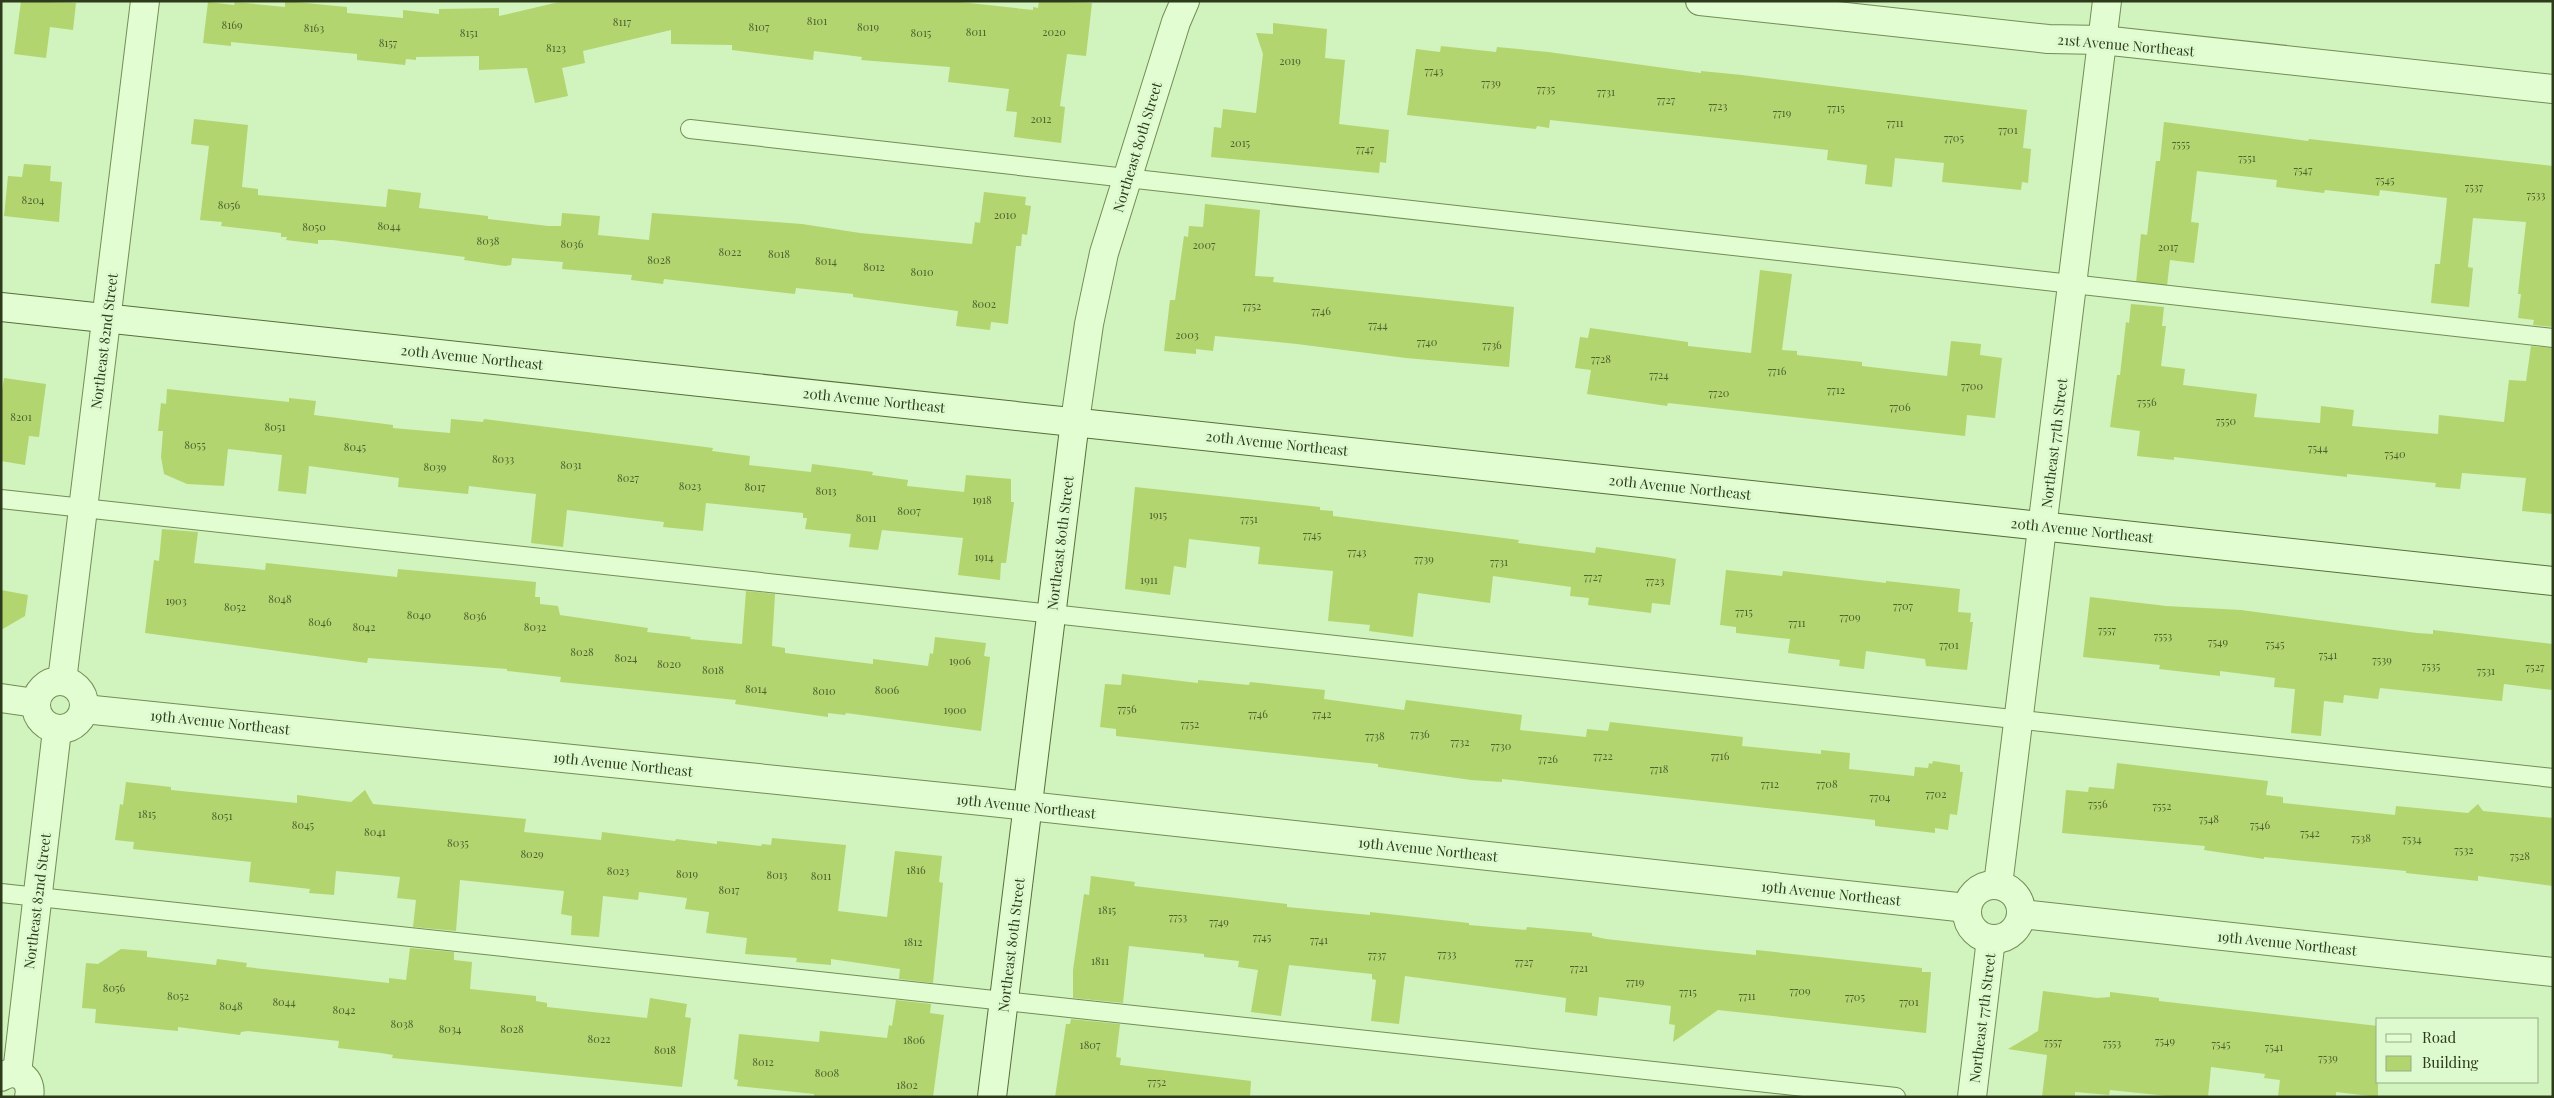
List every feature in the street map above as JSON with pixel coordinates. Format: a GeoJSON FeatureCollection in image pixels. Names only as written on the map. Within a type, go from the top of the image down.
{"type":"FeatureCollection","features":[{"type":"Feature","properties":{"kind":"street","name":"Northeast 82nd Street"},"geometry":{"type":"LineString","coordinates":[[62,681],[108,319],[145,1]]}},
{"type":"Feature","properties":{"kind":"street","name":"Northeast 80th Street"},"geometry":{"type":"LineString","coordinates":[[992,1097],[1075,421],[1096,289],[1104,253],[1176,22],[1185,1]]}},
{"type":"Feature","properties":{"kind":"street","name":"21st Avenue Northeast"},"geometry":{"type":"LineString","coordinates":[[1700,1],[2048,39],[2102,40],[2553,89]]}},
{"type":"Feature","properties":{"kind":"street","name":"Northeast 77th Street"},"geometry":{"type":"LineString","coordinates":[[1998,885],[2107,1]]}},
{"type":"Feature","properties":{"kind":"street","name":"20th Avenue Northeast"},"geometry":{"type":"LineString","coordinates":[[1,307],[2553,581]]}},
{"type":"Feature","properties":{"kind":"street"},"geometry":{"type":"LineString","coordinates":[[62,681],[73,685],[80,691],[84,709],[74,726],[56,730],[51,729],[39,719],[35,703],[42,688],[49,683],[62,681]]}},
{"type":"Feature","properties":{"kind":"street"},"geometry":{"type":"LineString","coordinates":[[1,698],[35,703]]}},
{"type":"Feature","properties":{"kind":"street","name":"19th Avenue Northeast"},"geometry":{"type":"LineString","coordinates":[[84,709],[1028,806],[1967,908]]}},
{"type":"Feature","properties":{"kind":"street","name":"Northeast 82nd Street"},"geometry":{"type":"LineString","coordinates":[[24,1088],[37,897],[56,730]]}},
{"type":"Feature","properties":{"kind":"street"},"geometry":{"type":"LineString","coordinates":[[1998,885],[2010,890],[2016,896],[2021,914],[2013,931],[2006,937],[1991,939],[1979,935],[1972,928],[1968,921],[1967,908],[1977,890],[1985,886],[1998,885]]}},
{"type":"Feature","properties":{"kind":"street","name":"19th Avenue Northeast"},"geometry":{"type":"LineString","coordinates":[[2021,914],[2553,972]]}},
{"type":"Feature","properties":{"kind":"street","name":"Northeast 77th Street"},"geometry":{"type":"LineString","coordinates":[[1972,1097],[1991,939]]}},
{"type":"Feature","properties":{"kind":"lane"},"geometry":{"type":"LineString","coordinates":[[690,129],[1126,182],[2073,288],[2553,338]]}},
{"type":"Feature","properties":{"kind":"lane"},"geometry":{"type":"LineString","coordinates":[[1,499],[2553,778]]}},
{"type":"Feature","properties":{"kind":"lane"},"geometry":{"type":"LineString","coordinates":[[1,894],[1896,1097]]}},
{"type":"Feature","properties":{"kind":"building"},"geometry":{"type":"Polygon","coordinates":[[[21,1],[76,3],[73,30],[50,27],[46,58],[14,54],[21,1]]]}},
{"type":"Feature","properties":{"kind":"building"},"geometry":{"type":"Polygon","coordinates":[[[285,1],[347,7],[347,13],[403,18],[403,10],[439,14],[439,9],[499,8],[499,16],[563,1],[951,1],[1033,10],[1033,7],[1038,8],[1039,1],[1092,3],[1086,56],[1067,54],[1060,106],[1065,107],[1061,143],[1014,137],[1017,112],[1006,111],[1009,89],[948,82],[950,67],[861,60],[862,57],[814,51],[813,60],[732,50],[732,45],[671,44],[671,30],[583,51],[585,63],[562,68],[568,96],[535,103],[527,68],[479,70],[479,56],[416,57],[416,60],[406,59],[405,65],[357,60],[357,54],[231,42],[231,46],[203,43],[208,2],[234,5],[235,2],[285,7],[285,1]]]}},
{"type":"Feature","properties":{"kind":"building"},"geometry":{"type":"Polygon","coordinates":[[[1273,23],[1327,29],[1325,58],[1345,60],[1339,124],[1389,130],[1386,163],[1380,162],[1379,173],[1211,157],[1214,127],[1221,128],[1223,109],[1256,113],[1263,54],[1256,33],[1273,34],[1273,23]]]}},
{"type":"Feature","properties":{"kind":"building"},"geometry":{"type":"Polygon","coordinates":[[[1441,46],[1496,52],[1497,47],[1548,52],[1701,73],[1701,71],[1742,75],[2027,110],[2023,148],[2031,149],[2028,183],[2022,182],[2021,190],[1942,182],[1944,163],[1895,158],[1892,187],[1865,184],[1867,165],[1827,160],[1828,150],[1550,120],[1549,128],[1537,126],[1536,129],[1407,115],[1416,49],[1440,52],[1441,46]]]}},
{"type":"Feature","properties":{"kind":"building"},"geometry":{"type":"Polygon","coordinates":[[[194,119],[248,125],[242,187],[258,189],[258,195],[386,207],[388,189],[421,193],[419,208],[488,216],[488,219],[561,226],[562,213],[600,216],[598,235],[649,240],[652,213],[802,224],[860,233],[972,244],[975,222],[980,223],[984,192],[1026,197],[1025,205],[1031,206],[1027,235],[1022,234],[1021,246],[1016,246],[1008,324],[991,322],[990,330],[956,326],[958,311],[853,297],[853,294],[796,288],[795,294],[664,279],[663,284],[631,280],[632,275],[562,269],[563,262],[512,258],[511,265],[505,266],[464,260],[465,257],[333,240],[318,240],[318,244],[286,240],[287,237],[281,237],[281,233],[221,226],[222,222],[200,220],[209,146],[191,144],[194,119]]]}},
{"type":"Feature","properties":{"kind":"building"},"geometry":{"type":"Polygon","coordinates":[[[2164,122],[2308,141],[2309,139],[2553,166],[2553,327],[2533,325],[2534,320],[2518,318],[2521,294],[2518,294],[2526,222],[2473,218],[2468,267],[2473,268],[2469,307],[2431,303],[2435,264],[2440,264],[2447,198],[2380,190],[2379,196],[2325,190],[2324,193],[2276,187],[2277,180],[2197,171],[2191,222],[2199,223],[2194,263],[2170,260],[2167,286],[2136,283],[2141,234],[2147,235],[2156,161],[2160,161],[2164,122]]]}},
{"type":"Feature","properties":{"kind":"building"},"geometry":{"type":"Polygon","coordinates":[[[24,164],[51,166],[50,181],[62,182],[59,222],[4,216],[8,176],[22,177],[24,164]]]}},
{"type":"Feature","properties":{"kind":"building"},"geometry":{"type":"Polygon","coordinates":[[[1205,204],[1260,210],[1255,276],[1274,277],[1273,282],[1514,307],[1509,367],[1406,358],[1215,336],[1213,351],[1196,349],[1196,354],[1164,351],[1170,300],[1175,300],[1184,236],[1188,237],[1189,226],[1203,227],[1205,204]]]}},
{"type":"Feature","properties":{"kind":"building"},"geometry":{"type":"Polygon","coordinates":[[[1760,270],[1792,274],[1782,350],[1797,351],[1797,355],[1862,362],[1862,366],[1947,376],[1951,341],[1981,344],[1980,355],[2002,358],[1995,418],[1967,415],[1965,436],[1668,403],[1667,406],[1587,394],[1591,370],[1575,368],[1580,337],[1588,338],[1590,328],[1688,342],[1688,346],[1751,353],[1760,270]]]}},
{"type":"Feature","properties":{"kind":"building"},"geometry":{"type":"Polygon","coordinates":[[[2131,304],[2164,307],[2162,326],[2166,326],[2161,366],[2185,369],[2183,385],[2257,394],[2254,417],[2320,423],[2321,406],[2354,410],[2352,426],[2438,434],[2439,415],[2504,422],[2509,380],[2526,381],[2531,346],[2553,348],[2553,514],[2522,511],[2526,478],[2462,473],[2460,489],[2435,487],[2436,483],[2347,474],[2347,477],[2174,457],[2174,460],[2137,456],[2140,431],[2110,427],[2117,375],[2120,375],[2126,322],[2129,323],[2131,304]]]}},
{"type":"Feature","properties":{"kind":"building"},"geometry":{"type":"Polygon","coordinates":[[[4,378],[46,384],[39,437],[29,436],[25,465],[1,461],[1,397],[4,378]]]}},
{"type":"Feature","properties":{"kind":"building"},"geometry":{"type":"Polygon","coordinates":[[[167,389],[289,402],[289,398],[316,401],[314,415],[393,425],[393,428],[450,433],[451,419],[483,422],[484,419],[713,448],[712,451],[750,456],[749,465],[811,472],[812,464],[873,472],[872,475],[908,480],[907,486],[964,492],[966,475],[1011,479],[1011,502],[1014,502],[1006,563],[1001,563],[1000,580],[958,575],[963,538],[882,530],[878,550],[849,547],[851,534],[805,529],[807,518],[803,518],[803,513],[706,503],[703,531],[663,527],[664,522],[567,510],[563,547],[531,543],[536,494],[469,486],[468,494],[398,487],[399,478],[309,466],[306,494],[278,491],[282,455],[228,449],[224,486],[187,484],[164,474],[161,457],[163,431],[158,431],[161,403],[166,404],[167,389]]]}},
{"type":"Feature","properties":{"kind":"building"},"geometry":{"type":"Polygon","coordinates":[[[1135,487],[1320,507],[1320,510],[1333,511],[1333,516],[1519,540],[1518,543],[1595,553],[1596,547],[1676,559],[1670,605],[1652,603],[1651,613],[1588,605],[1589,598],[1570,596],[1571,587],[1493,576],[1490,603],[1418,593],[1413,637],[1369,631],[1370,625],[1328,621],[1333,571],[1258,564],[1260,547],[1189,539],[1186,568],[1174,566],[1170,595],[1125,589],[1135,487]]]}},
{"type":"Feature","properties":{"kind":"building"},"geometry":{"type":"Polygon","coordinates":[[[162,529],[198,532],[194,563],[265,570],[266,563],[397,577],[398,569],[536,582],[535,597],[540,597],[540,604],[558,606],[560,615],[648,628],[647,632],[691,637],[690,639],[742,644],[746,591],[775,594],[772,646],[785,648],[785,653],[873,664],[873,659],[928,666],[930,653],[933,654],[935,637],[986,643],[984,656],[990,657],[981,731],[846,713],[845,715],[828,713],[828,717],[735,704],[736,700],[560,682],[561,677],[507,671],[507,669],[368,658],[367,663],[145,633],[154,560],[159,561],[162,529]]]}},
{"type":"Feature","properties":{"kind":"building"},"geometry":{"type":"Polygon","coordinates":[[[1726,570],[1782,576],[1783,571],[1886,583],[1886,581],[1960,589],[1958,612],[1971,613],[1970,622],[1973,622],[1967,670],[1926,666],[1925,659],[1866,651],[1864,669],[1839,666],[1840,660],[1788,653],[1790,639],[1736,633],[1736,627],[1720,625],[1726,570]]]}},
{"type":"Feature","properties":{"kind":"building"},"geometry":{"type":"Polygon","coordinates":[[[1,590],[28,595],[25,616],[1,630],[1,590]]]}},
{"type":"Feature","properties":{"kind":"building"},"geometry":{"type":"Polygon","coordinates":[[[2090,597],[2166,606],[2241,610],[2417,633],[2433,634],[2433,630],[2553,644],[2553,690],[2504,684],[2502,701],[2380,688],[2378,699],[2344,695],[2343,703],[2324,701],[2321,736],[2291,733],[2295,689],[2274,687],[2275,678],[2220,671],[2220,676],[2159,669],[2160,665],[2083,657],[2090,597]]]}},
{"type":"Feature","properties":{"kind":"building"},"geometry":{"type":"Polygon","coordinates":[[[1122,674],[1198,683],[1198,680],[1249,685],[1250,682],[1325,690],[1324,699],[1404,710],[1406,700],[1522,715],[1520,730],[1586,737],[1587,729],[1608,731],[1610,722],[1743,737],[1742,746],[1821,754],[1821,750],[1850,753],[1849,769],[1914,776],[1915,767],[1928,768],[1929,763],[1932,764],[1933,761],[1960,765],[1960,772],[1963,772],[1957,815],[1950,814],[1948,830],[1935,828],[1935,833],[1875,826],[1875,820],[1502,779],[1502,782],[1471,780],[1378,767],[1378,764],[1116,736],[1116,729],[1100,727],[1105,684],[1121,685],[1122,674]]]}},
{"type":"Feature","properties":{"kind":"building"},"geometry":{"type":"Polygon","coordinates":[[[2117,763],[2268,781],[2266,795],[2283,797],[2283,803],[2395,815],[2396,806],[2468,813],[2478,804],[2483,811],[2553,818],[2553,886],[2478,876],[2478,881],[2406,873],[2406,871],[2264,857],[2264,859],[2204,850],[2205,846],[2062,833],[2066,790],[2088,792],[2089,787],[2114,789],[2117,763]]]}},
{"type":"Feature","properties":{"kind":"building"},"geometry":{"type":"Polygon","coordinates":[[[126,782],[171,787],[171,790],[297,803],[297,795],[351,802],[365,790],[373,804],[526,819],[524,832],[601,840],[602,832],[717,844],[717,841],[761,846],[762,844],[771,845],[772,838],[846,845],[838,911],[887,917],[895,851],[942,856],[939,882],[943,883],[933,983],[899,979],[900,969],[831,959],[831,965],[796,962],[797,958],[745,954],[747,938],[706,933],[709,912],[685,909],[687,898],[639,892],[638,900],[603,896],[599,937],[571,935],[572,916],[561,914],[564,891],[460,880],[456,931],[413,927],[416,900],[397,898],[400,877],[336,871],[334,895],[309,893],[310,889],[249,882],[251,862],[133,849],[134,842],[115,840],[120,804],[123,805],[126,782]]]}},
{"type":"Feature","properties":{"kind":"building"},"geometry":{"type":"Polygon","coordinates":[[[1091,876],[1135,882],[1134,886],[1287,904],[1287,907],[1370,915],[1370,912],[1469,923],[1469,925],[1526,930],[1527,927],[1592,933],[1592,936],[1606,939],[1687,948],[1756,955],[1756,950],[1922,968],[1922,972],[1931,972],[1926,1033],[1718,1010],[1673,1042],[1675,1025],[1669,1024],[1671,1006],[1599,997],[1597,1016],[1565,1012],[1566,998],[1405,976],[1399,1024],[1371,1021],[1376,980],[1372,979],[1372,974],[1289,965],[1281,1016],[1251,1012],[1258,970],[1238,967],[1239,961],[1204,957],[1204,954],[1129,946],[1123,1003],[1073,998],[1073,970],[1084,894],[1089,895],[1091,876]]]}},
{"type":"Feature","properties":{"kind":"building"},"geometry":{"type":"Polygon","coordinates":[[[410,948],[454,952],[454,960],[472,962],[470,989],[536,996],[536,1001],[547,1003],[547,1007],[647,1018],[650,998],[687,1004],[685,1017],[691,1018],[682,1087],[392,1058],[393,1055],[338,1048],[339,1041],[248,1031],[241,1032],[240,1035],[178,1027],[178,1031],[95,1023],[96,1009],[82,1008],[86,963],[98,964],[121,949],[147,951],[147,957],[216,965],[217,959],[247,963],[246,967],[389,983],[389,978],[406,980],[410,948]]]}},
{"type":"Feature","properties":{"kind":"building"},"geometry":{"type":"Polygon","coordinates":[[[2043,991],[2097,998],[2110,997],[2110,992],[2159,998],[2159,1001],[2376,1026],[2376,1083],[2378,1083],[2378,1097],[2336,1092],[2336,1097],[2278,1097],[2280,1080],[2264,1078],[2265,1074],[2211,1067],[2208,1097],[2177,1097],[2110,1090],[2109,1095],[2075,1092],[2075,1097],[2042,1097],[2047,1055],[2008,1049],[2038,1031],[2043,991]]]}},
{"type":"Feature","properties":{"kind":"building"},"geometry":{"type":"Polygon","coordinates":[[[896,1000],[931,1004],[930,1013],[944,1015],[933,1097],[814,1097],[814,1094],[737,1086],[738,1080],[734,1079],[739,1034],[819,1042],[820,1031],[887,1038],[889,1025],[892,1026],[896,1000]]]}},
{"type":"Feature","properties":{"kind":"building"},"geometry":{"type":"Polygon","coordinates":[[[1071,1019],[1120,1024],[1116,1057],[1121,1058],[1120,1065],[1251,1081],[1250,1097],[1055,1097],[1066,1024],[1070,1024],[1071,1019]]]}}]}
